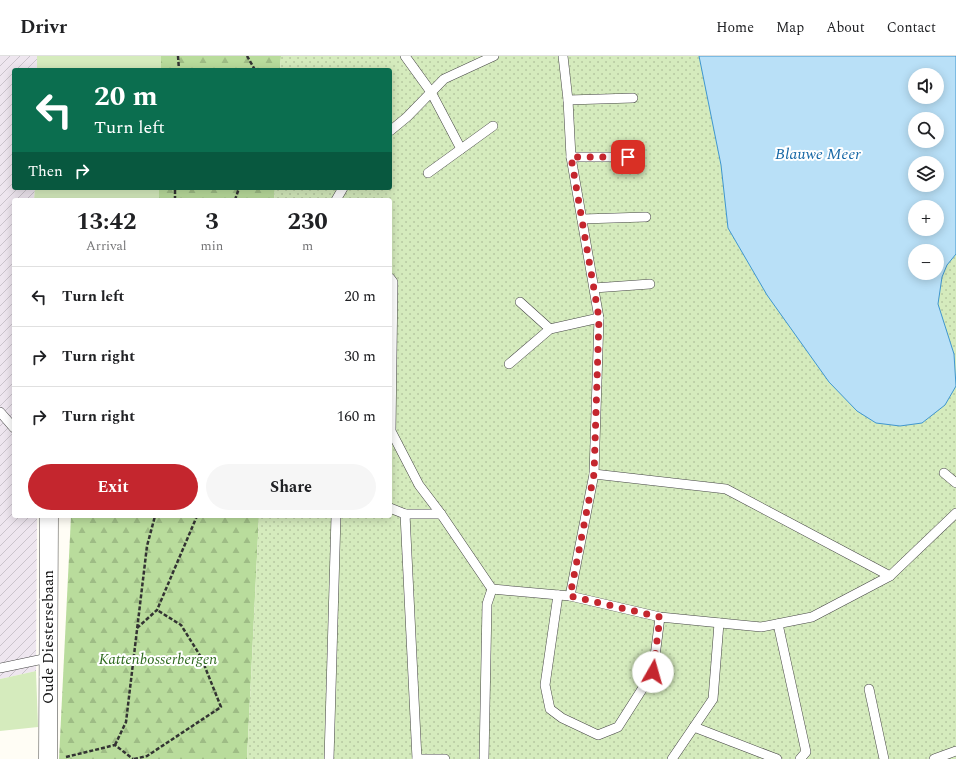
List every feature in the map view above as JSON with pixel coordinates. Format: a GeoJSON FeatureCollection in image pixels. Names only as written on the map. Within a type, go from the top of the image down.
{"type":"FeatureCollection","features":[{"type":"Feature","properties":{"kind":"street","name":"Oude Diestersebaan"},"geometry":{"type":"LineString","coordinates":[[48,759],[49,518]]}},
{"type":"Feature","properties":{"kind":"lane"},"geometry":{"type":"LineString","coordinates":[[405,56],[431,92],[461,149]]}},
{"type":"Feature","properties":{"kind":"lane"},"geometry":{"type":"LineString","coordinates":[[392,129],[444,79],[494,56]]}},
{"type":"Feature","properties":{"kind":"lane"},"geometry":{"type":"LineString","coordinates":[[563,56],[568,100],[571,157],[599,318],[594,474],[570,596]]}},
{"type":"Feature","properties":{"kind":"lane"},"geometry":{"type":"LineString","coordinates":[[568,100],[633,98]]}},
{"type":"Feature","properties":{"kind":"lane"},"geometry":{"type":"LineString","coordinates":[[428,173],[493,126]]}},
{"type":"Feature","properties":{"kind":"lane"},"geometry":{"type":"LineString","coordinates":[[571,157],[628,157]]}},
{"type":"Feature","properties":{"kind":"lane"},"geometry":{"type":"LineString","coordinates":[[582,219],[646,217]]}},
{"type":"Feature","properties":{"kind":"lane"},"geometry":{"type":"LineString","coordinates":[[392,281],[392,356]]}},
{"type":"Feature","properties":{"kind":"lane"},"geometry":{"type":"LineString","coordinates":[[594,288],[650,284]]}},
{"type":"Feature","properties":{"kind":"lane"},"geometry":{"type":"LineString","coordinates":[[520,302],[550,329]]}},
{"type":"Feature","properties":{"kind":"lane"},"geometry":{"type":"LineString","coordinates":[[508,364],[550,329],[599,318]]}},
{"type":"Feature","properties":{"kind":"lane"},"geometry":{"type":"LineString","coordinates":[[0,412],[12,426]]}},
{"type":"Feature","properties":{"kind":"lane"},"geometry":{"type":"LineString","coordinates":[[392,433],[419,485],[441,514],[492,589]]}},
{"type":"Feature","properties":{"kind":"lane"},"geometry":{"type":"LineString","coordinates":[[944,473],[956,483]]}},
{"type":"Feature","properties":{"kind":"lane"},"geometry":{"type":"LineString","coordinates":[[594,474],[726,489],[890,576]]}},
{"type":"Feature","properties":{"kind":"lane"},"geometry":{"type":"LineString","coordinates":[[392,509],[405,514],[441,514]]}},
{"type":"Feature","properties":{"kind":"lane"},"geometry":{"type":"LineString","coordinates":[[405,514],[417,759],[444,759]]}},
{"type":"Feature","properties":{"kind":"lane"},"geometry":{"type":"LineString","coordinates":[[492,589],[558,594],[660,617],[761,627],[812,617],[890,576],[952,522],[956,514]]}},
{"type":"Feature","properties":{"kind":"lane"},"geometry":{"type":"LineString","coordinates":[[330,759],[336,518]]}},
{"type":"Feature","properties":{"kind":"lane"},"geometry":{"type":"LineString","coordinates":[[484,759],[487,604],[492,589]]}},
{"type":"Feature","properties":{"kind":"lane"},"geometry":{"type":"LineString","coordinates":[[558,594],[545,685],[550,708],[562,718],[598,735],[618,727],[653,672],[660,617]]}},
{"type":"Feature","properties":{"kind":"lane"},"geometry":{"type":"LineString","coordinates":[[672,759],[713,700],[719,623]]}},
{"type":"Feature","properties":{"kind":"lane"},"geometry":{"type":"LineString","coordinates":[[778,624],[806,752],[800,759]]}},
{"type":"Feature","properties":{"kind":"lane"},"geometry":{"type":"LineString","coordinates":[[0,668],[48,658]]}},
{"type":"Feature","properties":{"kind":"lane"},"geometry":{"type":"LineString","coordinates":[[869,689],[884,759]]}},
{"type":"Feature","properties":{"kind":"lane"},"geometry":{"type":"LineString","coordinates":[[694,727],[777,759]]}},
{"type":"Feature","properties":{"kind":"lane"},"geometry":{"type":"LineString","coordinates":[[934,759],[956,752]]}},
{"type":"Feature","properties":{"kind":"path"},"geometry":{"type":"LineString","coordinates":[[178,56],[179,68]]}},
{"type":"Feature","properties":{"kind":"path"},"geometry":{"type":"LineString","coordinates":[[247,56],[254,68]]}},
{"type":"Feature","properties":{"kind":"path"},"geometry":{"type":"LineString","coordinates":[[115,745],[126,722],[147,546],[154,518]]}},
{"type":"Feature","properties":{"kind":"path"},"geometry":{"type":"LineString","coordinates":[[137,628],[157,610],[195,518]]}},
{"type":"Feature","properties":{"kind":"path"},"geometry":{"type":"LineString","coordinates":[[115,745],[134,759],[147,756],[221,707],[201,657],[181,626],[157,610]]}},
{"type":"Feature","properties":{"kind":"path"},"geometry":{"type":"LineString","coordinates":[[59,759],[115,745]]}},
{"type":"Feature","properties":{"kind":"shaded area"},"geometry":{"type":"Polygon","coordinates":[[[0,56],[37,56],[37,68],[12,68],[12,190],[35,190],[34,198],[12,198],[12,518],[37,518],[36,671],[0,679],[0,56]]]}},
{"type":"Feature","properties":{"kind":"green space"},"geometry":{"type":"Polygon","coordinates":[[[37,56],[161,56],[161,68],[37,68],[37,56]]]}},
{"type":"Feature","properties":{"kind":"green space"},"geometry":{"type":"Polygon","coordinates":[[[161,56],[281,56],[280,68],[161,68],[161,56]]]}},
{"type":"Feature","properties":{"kind":"green space","name":"Blauwe Meer"},"geometry":{"type":"Polygon","coordinates":[[[281,56],[956,56],[956,759],[247,759],[259,518],[392,518],[392,198],[274,198],[275,190],[392,190],[392,68],[280,68],[281,56]]]}},
{"type":"Feature","properties":{"kind":"green space"},"geometry":{"type":"Polygon","coordinates":[[[35,190],[159,190],[159,198],[34,198],[35,190]]]}},
{"type":"Feature","properties":{"kind":"green space"},"geometry":{"type":"Polygon","coordinates":[[[159,190],[275,190],[274,198],[159,198],[159,190]]]}},
{"type":"Feature","properties":{"kind":"green space","name":"Kattenbosserbergen"},"geometry":{"type":"Polygon","coordinates":[[[71,518],[259,518],[247,759],[59,759],[71,518]]]}},
{"type":"Feature","properties":{"kind":"green space"},"geometry":{"type":"Polygon","coordinates":[[[36,671],[38,727],[0,731],[0,679],[36,671]]]}},
{"type":"Feature","properties":{"kind":"water","name":"Blauwe Meer"},"geometry":{"type":"Polygon","coordinates":[[[699,56],[956,56],[956,254],[947,265],[944,272],[944,244],[908,244],[908,280],[942,280],[938,304],[954,354],[956,386],[945,405],[922,423],[900,426],[876,423],[857,411],[829,382],[767,295],[728,228],[721,165],[699,56]]]}},
{"type":"Feature","properties":{"kind":"route"},"geometry":{"type":"LineString","coordinates":[[628,157],[571,157],[599,318],[594,474],[570,596],[660,617],[653,672]]}}]}
